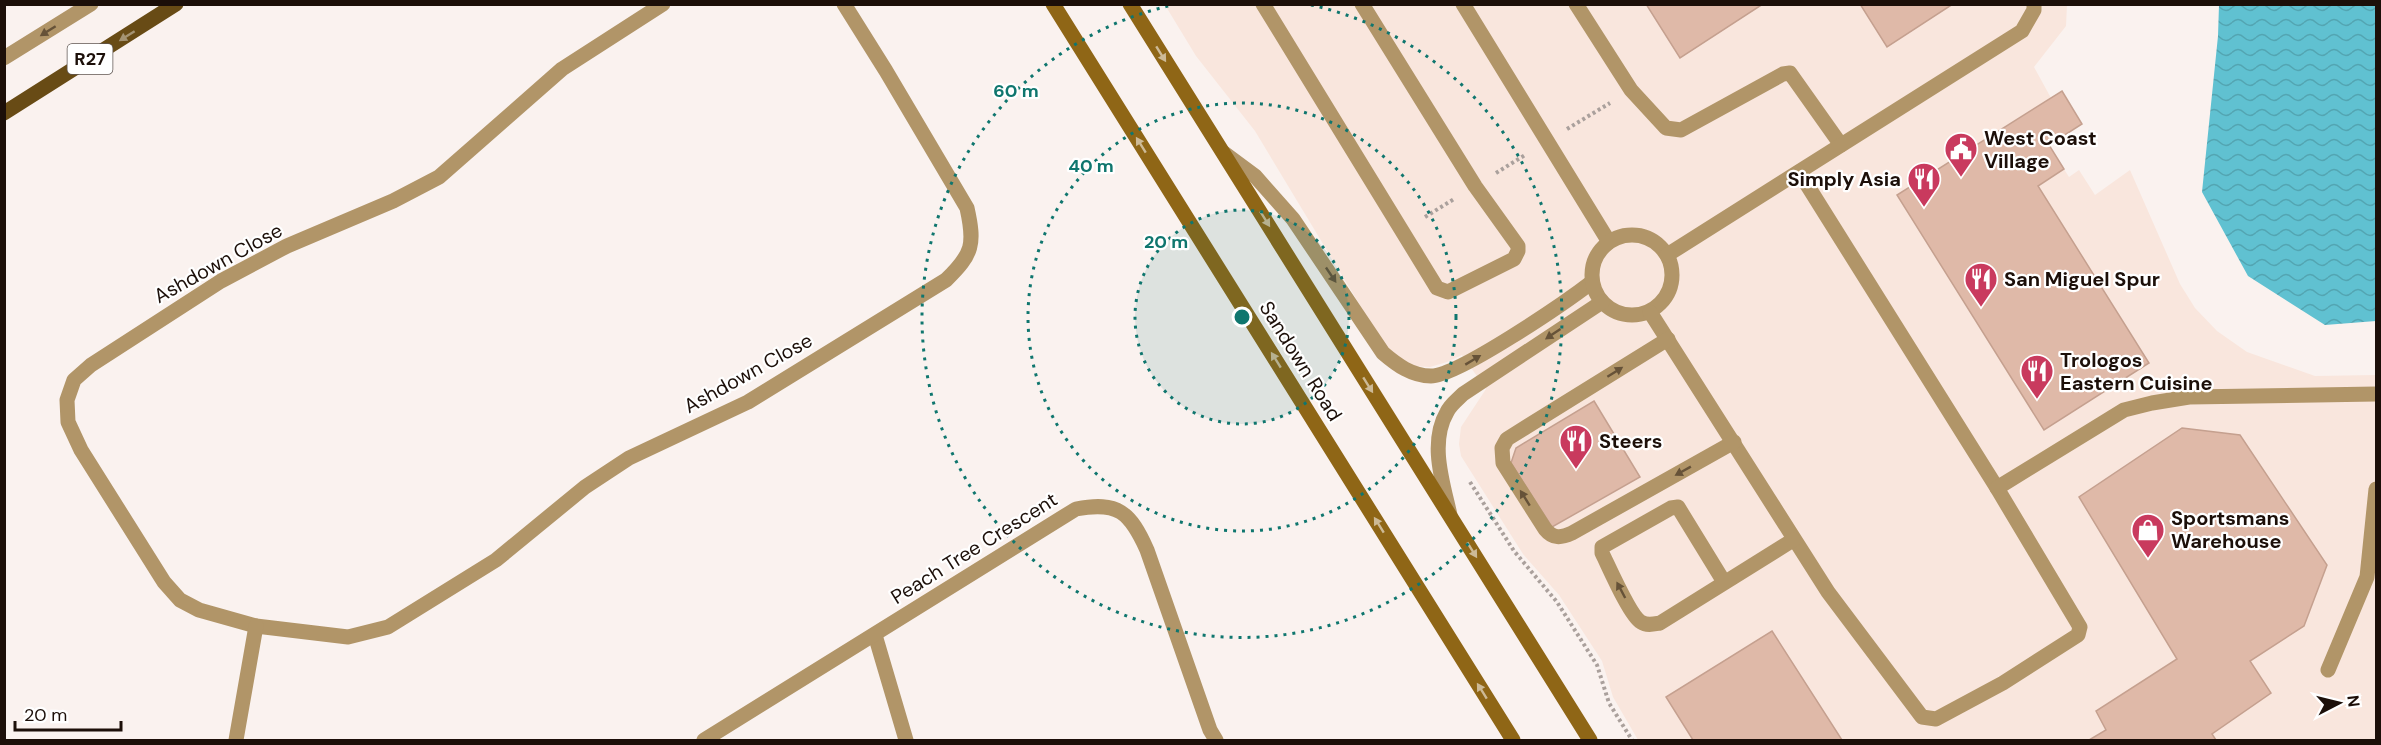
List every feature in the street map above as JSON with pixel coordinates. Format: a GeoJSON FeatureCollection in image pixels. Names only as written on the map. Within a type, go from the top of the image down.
{"type":"FeatureCollection","features":[{"type":"Feature","properties":{"kind":"main road","name":"R27"},"geometry":{"type":"LineString","coordinates":[[4,113],[176,4]]}},
{"type":"Feature","properties":{"kind":"main road","name":"Sandown Road"},"geometry":{"type":"LineString","coordinates":[[1053,4],[1513,741]]}},
{"type":"Feature","properties":{"kind":"main road"},"geometry":{"type":"LineString","coordinates":[[1130,4],[1590,741]]}},
{"type":"Feature","properties":{"kind":"street"},"geometry":{"type":"LineString","coordinates":[[4,58],[91,4]]}},
{"type":"Feature","properties":{"kind":"street","name":"Ashdown Close"},"geometry":{"type":"LineString","coordinates":[[663,4],[562,69],[439,177],[393,201],[286,246],[221,281],[91,365],[74,380],[67,400],[68,422],[76,441],[164,582],[180,600],[199,610],[256,626],[348,637],[388,627],[496,560],[585,487],[629,458],[748,402],[946,280],[960,267],[971,245],[973,231],[967,208],[844,4]]}},
{"type":"Feature","properties":{"kind":"street"},"geometry":{"type":"LineString","coordinates":[[1265,5],[1440,291],[1448,292],[1514,259],[1518,251],[1516,242],[1475,186],[1362,4]]}},
{"type":"Feature","properties":{"kind":"street"},"geometry":{"type":"LineString","coordinates":[[1463,4],[1609,242]]}},
{"type":"Feature","properties":{"kind":"street"},"geometry":{"type":"LineString","coordinates":[[1576,4],[1631,90],[1666,128],[1677,131],[1783,74],[1790,73],[1841,145]]}},
{"type":"Feature","properties":{"kind":"street"},"geometry":{"type":"LineString","coordinates":[[1667,255],[2022,31],[2034,10],[2034,4]]}},
{"type":"Feature","properties":{"kind":"street"},"geometry":{"type":"LineString","coordinates":[[1224,153],[1255,176],[1293,219],[1383,353],[1400,367],[1413,373],[1440,376],[1468,363],[1592,282]]}},
{"type":"Feature","properties":{"kind":"street"},"geometry":{"type":"LineString","coordinates":[[1650,312],[1734,442],[1793,540],[1828,592],[1920,715],[1927,719],[1936,719],[2003,683],[2080,633],[2080,627],[1997,488],[1799,172]]}},
{"type":"Feature","properties":{"kind":"street"},"geometry":{"type":"LineString","coordinates":[[1624,236],[1641,236],[1656,243],[1667,255],[1672,270],[1671,287],[1663,302],[1650,312],[1642,315],[1624,315],[1616,313],[1602,302],[1592,282],[1593,264],[1602,248],[1609,242],[1624,236]]}},
{"type":"Feature","properties":{"kind":"street"},"geometry":{"type":"LineString","coordinates":[[1450,515],[1440,464],[1438,439],[1447,410],[1463,394],[1602,302]]}},
{"type":"Feature","properties":{"kind":"street"},"geometry":{"type":"LineString","coordinates":[[1668,339],[1507,439],[1502,448],[1503,463],[1545,529],[1553,537],[1572,533],[1734,442]]}},
{"type":"Feature","properties":{"kind":"street"},"geometry":{"type":"LineString","coordinates":[[1997,488],[2124,410],[2152,403],[2188,397],[2376,394]]}},
{"type":"Feature","properties":{"kind":"street"},"geometry":{"type":"LineString","coordinates":[[2328,670],[2372,577],[2376,489]]}},
{"type":"Feature","properties":{"kind":"street","name":"Peach Tree Crescent"},"geometry":{"type":"LineString","coordinates":[[704,741],[1076,509],[1092,506],[1112,508],[1126,516],[1136,526],[1216,741]]}},
{"type":"Feature","properties":{"kind":"street"},"geometry":{"type":"LineString","coordinates":[[1724,582],[1678,507],[1671,508],[1602,546],[1602,553],[1635,617],[1640,622],[1650,624],[1660,623],[1793,540]]}},
{"type":"Feature","properties":{"kind":"street"},"geometry":{"type":"LineString","coordinates":[[236,741],[256,626]]}},
{"type":"Feature","properties":{"kind":"street"},"geometry":{"type":"LineString","coordinates":[[875,635],[906,741]]}},
{"type":"Feature","properties":{"kind":"path"},"geometry":{"type":"LineString","coordinates":[[1402,231],[1631,90]]}},
{"type":"Feature","properties":{"kind":"path"},"geometry":{"type":"LineString","coordinates":[[1469,480],[1514,551],[1557,602],[1597,665],[1609,703],[1632,741]]}},
{"type":"Feature","properties":{"kind":"shaded area","name":"West Coast Village"},"geometry":{"type":"Polygon","coordinates":[[[1165,5],[2067,5],[2066,26],[2034,67],[2051,98],[2062,91],[2082,124],[2049,145],[2069,177],[2079,170],[2095,195],[2130,170],[2180,284],[2195,308],[2217,331],[2247,352],[2315,376],[2376,375],[2376,740],[1638,740],[1613,697],[1602,661],[1559,595],[1523,554],[1461,456],[1459,444],[1461,427],[1486,389],[1462,355],[1430,367],[1411,366],[1384,345],[1255,131],[1196,56],[1165,5]]]}},
{"type":"Feature","properties":{"kind":"water"},"geometry":{"type":"Polygon","coordinates":[[[2219,5],[2376,5],[2376,321],[2325,325],[2248,276],[2202,192],[2218,36],[2219,5]]]}},
{"type":"Feature","properties":{"kind":"building"},"geometry":{"type":"Polygon","coordinates":[[[1646,4],[1763,4],[1680,58],[1646,4]]]}},
{"type":"Feature","properties":{"kind":"building"},"geometry":{"type":"Polygon","coordinates":[[[1860,4],[1953,4],[1887,47],[1860,4]]]}},
{"type":"Feature","properties":{"kind":"building"},"geometry":{"type":"Polygon","coordinates":[[[2062,91],[2082,124],[2049,145],[2064,169],[2038,186],[2149,363],[2044,430],[1897,195],[2062,91]]]}},
{"type":"Feature","properties":{"kind":"building","name":"Steers"},"geometry":{"type":"Polygon","coordinates":[[[1594,401],[1640,477],[1552,527],[1511,463],[1516,448],[1594,401]]]}},
{"type":"Feature","properties":{"kind":"building"},"geometry":{"type":"Polygon","coordinates":[[[2182,428],[2240,435],[2327,565],[2304,626],[2250,661],[2271,693],[2212,734],[2216,740],[2089,740],[2106,730],[2096,711],[2177,659],[2079,497],[2182,428]]]}},
{"type":"Feature","properties":{"kind":"building"},"geometry":{"type":"Polygon","coordinates":[[[1772,631],[1842,740],[1693,740],[1666,697],[1772,631]]]}},
{"type":"Feature","properties":{"kind":"place","name":"West Coast Village"},"geometry":{"type":"Point","coordinates":[1961,178]}},
{"type":"Feature","properties":{"kind":"place","name":"Simply Asia"},"geometry":{"type":"Point","coordinates":[1924,208]}},
{"type":"Feature","properties":{"kind":"place","name":"San Miguel Spur"},"geometry":{"type":"Point","coordinates":[1981,308]}},
{"type":"Feature","properties":{"kind":"place","name":"Trologos Eastern Cuisine"},"geometry":{"type":"Point","coordinates":[2037,400]}},
{"type":"Feature","properties":{"kind":"place","name":"Steers"},"geometry":{"type":"Point","coordinates":[1576,470]}},
{"type":"Feature","properties":{"kind":"place","name":"Sportsmans Warehouse"},"geometry":{"type":"Point","coordinates":[2148,559]}}]}
